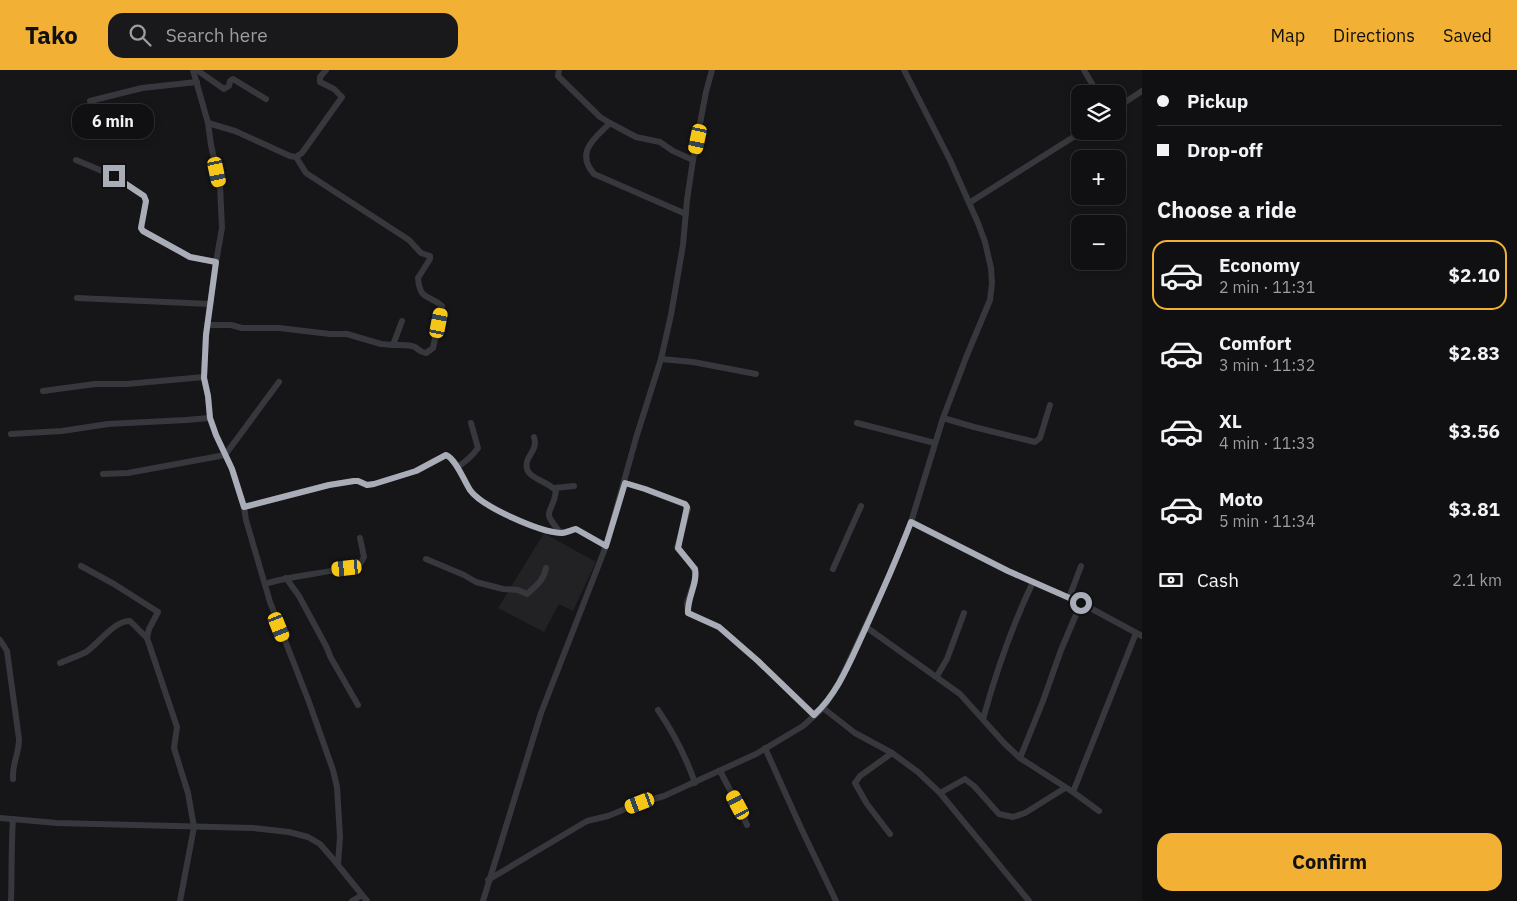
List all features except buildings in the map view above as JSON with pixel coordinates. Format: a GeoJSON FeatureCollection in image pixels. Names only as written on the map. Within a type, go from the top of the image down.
{"type":"FeatureCollection","features":[{"type":"Feature","properties":{"kind":"street"},"geometry":{"type":"LineString","coordinates":[[193,70],[208,124],[220,185],[222,228],[210,304],[204,378],[210,418],[232,469],[270,602],[333,770],[337,787],[340,823],[338,864]]}},
{"type":"Feature","properties":{"kind":"street"},"geometry":{"type":"LineString","coordinates":[[197,70],[224,89],[233,79],[266,99]]}},
{"type":"Feature","properties":{"kind":"street"},"geometry":{"type":"LineString","coordinates":[[208,124],[235,131],[296,157],[302,153],[342,97],[334,89],[320,82],[320,77],[326,70]]}},
{"type":"Feature","properties":{"kind":"street"},"geometry":{"type":"LineString","coordinates":[[559,70],[558,76],[600,117],[610,124],[636,137],[660,142],[673,151],[693,160]]}},
{"type":"Feature","properties":{"kind":"street"},"geometry":{"type":"LineString","coordinates":[[483,901],[541,713],[606,546],[660,359],[683,245],[693,160],[712,70]]}},
{"type":"Feature","properties":{"kind":"street"},"geometry":{"type":"LineString","coordinates":[[488,880],[587,821],[608,816],[664,796],[756,754],[803,726],[822,708],[838,685],[890,574],[911,522],[943,418],[990,300],[992,283],[986,242],[978,222],[950,160],[904,70]]}},
{"type":"Feature","properties":{"kind":"street"},"geometry":{"type":"LineString","coordinates":[[1084,70],[1093,85]]}},
{"type":"Feature","properties":{"kind":"street"},"geometry":{"type":"LineString","coordinates":[[90,101],[142,88],[197,82]]}},
{"type":"Feature","properties":{"kind":"street"},"geometry":{"type":"LineString","coordinates":[[1126,102],[1142,91]]}},
{"type":"Feature","properties":{"kind":"street"},"geometry":{"type":"LineString","coordinates":[[610,124],[586,149],[585,158],[587,166],[594,174],[686,214]]}},
{"type":"Feature","properties":{"kind":"street"},"geometry":{"type":"LineString","coordinates":[[969,203],[1071,139]]}},
{"type":"Feature","properties":{"kind":"street"},"geometry":{"type":"LineString","coordinates":[[208,325],[231,325],[242,328],[279,328],[347,334],[381,344],[414,347],[421,353],[426,354],[433,348],[442,306],[438,302],[426,297],[419,289],[418,278],[430,256],[421,253],[409,240],[306,173],[296,157]]}},
{"type":"Feature","properties":{"kind":"street"},"geometry":{"type":"LineString","coordinates":[[76,160],[114,176],[144,196],[146,201],[141,228],[143,231],[190,257],[216,262]]}},
{"type":"Feature","properties":{"kind":"street"},"geometry":{"type":"LineString","coordinates":[[77,298],[210,304]]}},
{"type":"Feature","properties":{"kind":"street"},"geometry":{"type":"LineString","coordinates":[[393,345],[402,321]]}},
{"type":"Feature","properties":{"kind":"street"},"geometry":{"type":"LineString","coordinates":[[660,359],[693,362],[756,374]]}},
{"type":"Feature","properties":{"kind":"street"},"geometry":{"type":"LineString","coordinates":[[43,391],[95,384],[128,384],[204,378]]}},
{"type":"Feature","properties":{"kind":"street"},"geometry":{"type":"LineString","coordinates":[[103,474],[128,473],[225,455],[279,382]]}},
{"type":"Feature","properties":{"kind":"street"},"geometry":{"type":"LineString","coordinates":[[943,418],[1035,442],[1040,438],[1050,405]]}},
{"type":"Feature","properties":{"kind":"street"},"geometry":{"type":"LineString","coordinates":[[11,434],[62,431],[108,424],[210,418]]}},
{"type":"Feature","properties":{"kind":"street"},"geometry":{"type":"LineString","coordinates":[[457,466],[463,463],[478,448],[471,423]]}},
{"type":"Feature","properties":{"kind":"street"},"geometry":{"type":"LineString","coordinates":[[857,423],[935,443]]}},
{"type":"Feature","properties":{"kind":"street"},"geometry":{"type":"LineString","coordinates":[[534,438],[536,444],[528,458],[527,471],[554,488],[574,486]]}},
{"type":"Feature","properties":{"kind":"street"},"geometry":{"type":"LineString","coordinates":[[244,507],[329,485],[354,481],[367,485],[374,484],[416,471],[446,455],[457,466],[471,491],[481,501],[526,524],[561,533],[576,529],[606,546]]}},
{"type":"Feature","properties":{"kind":"street"},"geometry":{"type":"LineString","coordinates":[[625,483],[686,505],[688,509],[678,548],[696,572],[687,603],[688,613],[719,627],[758,661],[814,715]]}},
{"type":"Feature","properties":{"kind":"street"},"geometry":{"type":"LineString","coordinates":[[541,528],[547,521],[548,512],[555,496],[556,491],[554,488]]}},
{"type":"Feature","properties":{"kind":"street"},"geometry":{"type":"LineString","coordinates":[[833,569],[861,506]]}},
{"type":"Feature","properties":{"kind":"street"},"geometry":{"type":"LineString","coordinates":[[548,517],[561,533]]}},
{"type":"Feature","properties":{"kind":"street"},"geometry":{"type":"LineString","coordinates":[[911,522],[1033,582],[1081,603],[1139,634],[1073,792]]}},
{"type":"Feature","properties":{"kind":"street"},"geometry":{"type":"LineString","coordinates":[[266,584],[286,578],[347,568],[360,564],[364,556],[360,538]]}},
{"type":"Feature","properties":{"kind":"street"},"geometry":{"type":"LineString","coordinates":[[426,559],[476,582],[503,589],[518,590],[527,594],[545,576],[546,568]]}},
{"type":"Feature","properties":{"kind":"street"},"geometry":{"type":"LineString","coordinates":[[80,566],[114,584],[158,612],[148,629],[147,638],[177,728],[174,748],[188,793],[194,827],[180,901]]}},
{"type":"Feature","properties":{"kind":"street"},"geometry":{"type":"LineString","coordinates":[[1069,598],[1081,566]]}},
{"type":"Feature","properties":{"kind":"street"},"geometry":{"type":"LineString","coordinates":[[286,578],[299,596],[358,705]]}},
{"type":"Feature","properties":{"kind":"street"},"geometry":{"type":"LineString","coordinates":[[983,719],[1002,658],[1021,606],[1033,582]]}},
{"type":"Feature","properties":{"kind":"street"},"geometry":{"type":"LineString","coordinates":[[1020,758],[1081,603]]}},
{"type":"Feature","properties":{"kind":"street"},"geometry":{"type":"LineString","coordinates":[[937,676],[947,659],[964,613]]}},
{"type":"Feature","properties":{"kind":"street"},"geometry":{"type":"LineString","coordinates":[[60,663],[85,652],[125,621],[130,621],[147,638]]}},
{"type":"Feature","properties":{"kind":"street"},"geometry":{"type":"LineString","coordinates":[[866,627],[960,694],[1020,758],[1099,811]]}},
{"type":"Feature","properties":{"kind":"street"},"geometry":{"type":"LineString","coordinates":[[0,640],[7,651],[19,739],[19,750],[14,762],[13,779]]}},
{"type":"Feature","properties":{"kind":"street"},"geometry":{"type":"LineString","coordinates":[[822,708],[855,732],[892,753],[918,772],[940,793],[1029,901]]}},
{"type":"Feature","properties":{"kind":"street"},"geometry":{"type":"LineString","coordinates":[[658,710],[674,736],[695,783]]}},
{"type":"Feature","properties":{"kind":"street"},"geometry":{"type":"LineString","coordinates":[[766,748],[836,901]]}},
{"type":"Feature","properties":{"kind":"street"},"geometry":{"type":"LineString","coordinates":[[890,834],[867,804],[855,783],[860,776],[892,753]]}},
{"type":"Feature","properties":{"kind":"street"},"geometry":{"type":"LineString","coordinates":[[720,771],[747,825]]}},
{"type":"Feature","properties":{"kind":"street"},"geometry":{"type":"LineString","coordinates":[[940,793],[965,779],[974,786],[999,814],[1013,818],[1025,813],[1065,788]]}},
{"type":"Feature","properties":{"kind":"street"},"geometry":{"type":"LineString","coordinates":[[0,818],[57,823],[253,828],[289,832],[308,837],[320,844],[364,898],[352,901]]}},
{"type":"Feature","properties":{"kind":"street"},"geometry":{"type":"LineString","coordinates":[[11,901],[13,819]]}},
{"type":"Feature","properties":{"kind":"shaded area"},"geometry":{"type":"Polygon","coordinates":[[[544,533],[596,562],[573,611],[559,604],[544,632],[498,608],[544,533]]]}},
{"type":"Feature","properties":{"kind":"route"},"geometry":{"type":"LineString","coordinates":[[114,176],[144,196],[146,201],[141,228],[143,231],[190,257],[216,262],[206,335],[204,378],[210,418],[232,469],[244,507],[329,485],[354,481],[367,485],[374,484],[416,471],[446,455],[457,466],[471,491],[481,501],[526,524],[561,533],[576,529],[606,546],[625,483],[645,489],[685,504],[688,509],[678,548],[696,572],[687,603],[688,613],[719,627],[758,661],[814,715],[822,708],[838,685],[850,662],[890,574],[911,522],[1008,571],[1081,603]]}}]}
